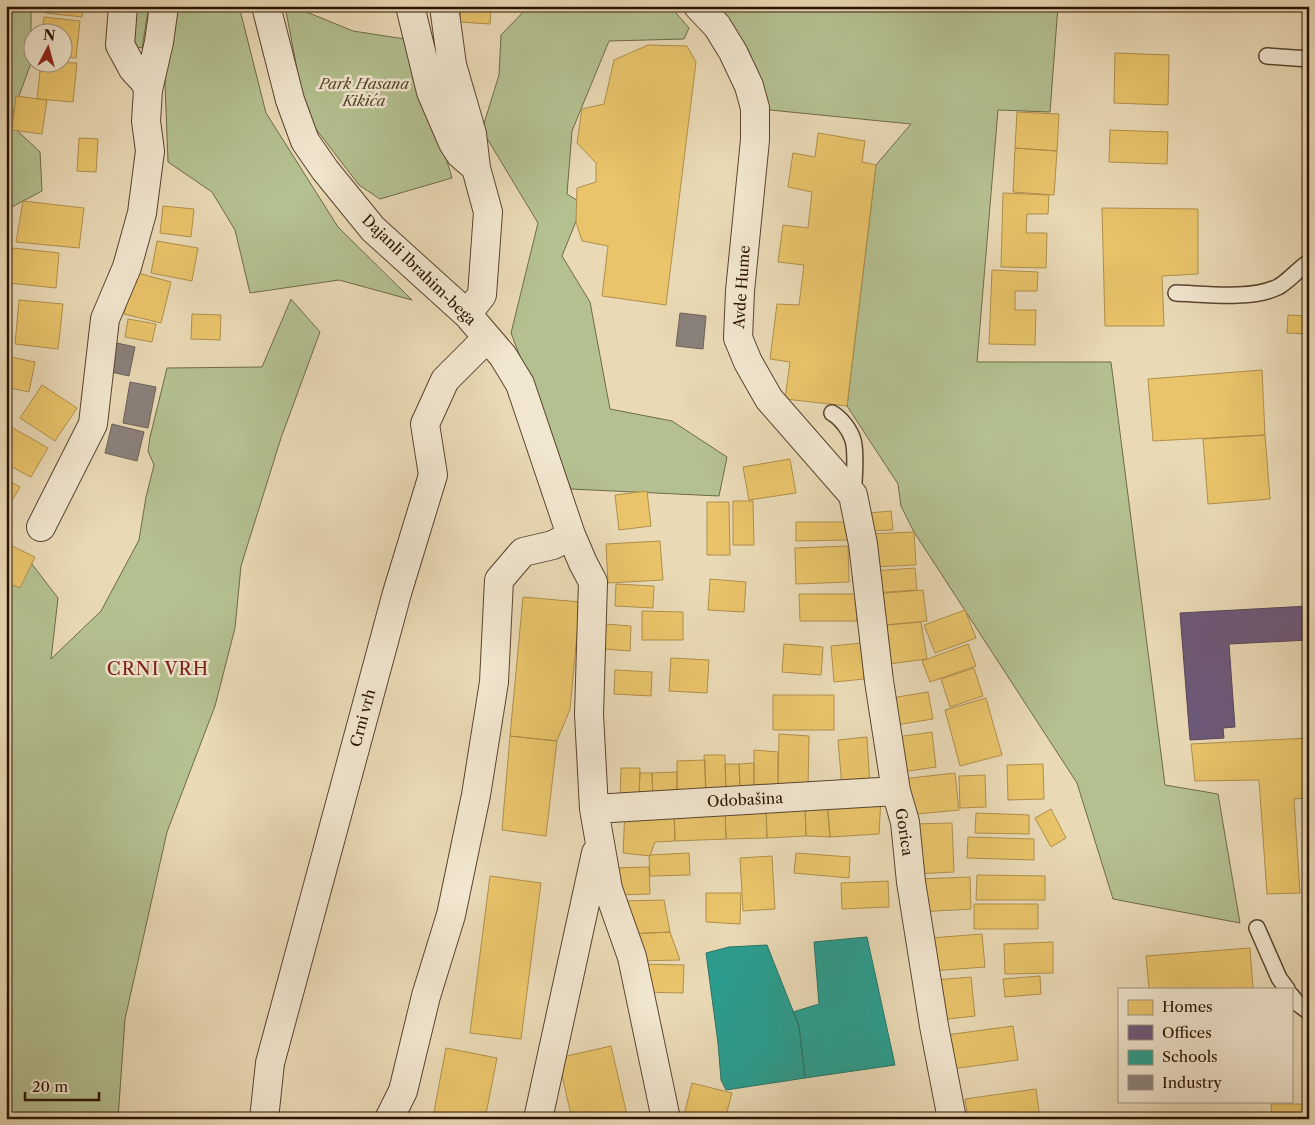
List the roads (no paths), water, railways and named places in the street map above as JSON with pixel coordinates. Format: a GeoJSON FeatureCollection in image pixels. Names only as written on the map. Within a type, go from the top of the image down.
{"type":"FeatureCollection","features":[{"type":"Feature","properties":{"kind":"street"},"geometry":{"type":"LineString","coordinates":[[123,6],[120,45],[133,69],[145,82],[148,90]]}},
{"type":"Feature","properties":{"kind":"street"},"geometry":{"type":"LineString","coordinates":[[41,527],[93,424],[105,320],[127,267],[142,213],[150,152],[146,122],[148,90],[159,42],[164,6]]}},
{"type":"Feature","properties":{"kind":"street","name":"Dajanli Ibrahim-bega"},"geometry":{"type":"LineString","coordinates":[[266,6],[290,100],[305,141],[373,229],[467,314],[503,356],[520,384],[572,535]]}},
{"type":"Feature","properties":{"kind":"street"},"geometry":{"type":"LineString","coordinates":[[410,6],[431,92],[453,144],[460,154],[476,168]]}},
{"type":"Feature","properties":{"kind":"street"},"geometry":{"type":"LineString","coordinates":[[444,6],[452,65],[472,134],[476,168],[488,212],[482,295],[467,314]]}},
{"type":"Feature","properties":{"kind":"street","name":"Avde Hume"},"geometry":{"type":"LineString","coordinates":[[698,6],[717,26],[733,52],[749,86],[755,108],[755,140],[740,291],[738,338],[748,362],[770,399],[853,495],[863,544]]}},
{"type":"Feature","properties":{"kind":"street","name":"Crni vrh"},"geometry":{"type":"LineString","coordinates":[[264,1119],[270,1063],[394,602],[434,475],[425,424],[445,380],[487,338]]}},
{"type":"Feature","properties":{"kind":"street"},"geometry":{"type":"LineString","coordinates":[[389,1119],[403,1091],[426,996],[451,915],[476,795],[494,682],[499,580],[523,552],[553,545],[572,535],[583,563],[594,582],[589,714],[594,809],[608,889],[632,957],[666,1119]]}},
{"type":"Feature","properties":{"kind":"street","name":"Gorica"},"geometry":{"type":"LineString","coordinates":[[863,544],[879,681],[896,791],[904,822],[911,882],[934,1026],[952,1119]]}},
{"type":"Feature","properties":{"kind":"street","name":"Odobašina"},"geometry":{"type":"LineString","coordinates":[[594,809],[896,791]]}},
{"type":"Feature","properties":{"kind":"street"},"geometry":{"type":"LineString","coordinates":[[538,1119],[599,839]]}},
{"type":"Feature","properties":{"kind":"lane"},"geometry":{"type":"LineString","coordinates":[[1267,56],[1309,59]]}},
{"type":"Feature","properties":{"kind":"lane"},"geometry":{"type":"LineString","coordinates":[[1176,293],[1243,294],[1261,291],[1278,286],[1309,262]]}},
{"type":"Feature","properties":{"kind":"lane"},"geometry":{"type":"LineString","coordinates":[[832,413],[839,417],[853,440],[855,471],[853,495]]}},
{"type":"Feature","properties":{"kind":"lane"},"geometry":{"type":"LineString","coordinates":[[1257,928],[1278,978],[1286,988]]}},
{"type":"Feature","properties":{"kind":"lane"},"geometry":{"type":"LineString","coordinates":[[1292,996],[1297,1003],[1309,1012]]}},
{"type":"Feature","properties":{"kind":"district","name":"CRNI VRH"},"geometry":{"type":"Point","coordinates":[158,669]}},
{"type":"Feature","properties":{"kind":"park label","name":"Park Hasana Kikića"},"geometry":{"type":"Point","coordinates":[364,92]}}]}
